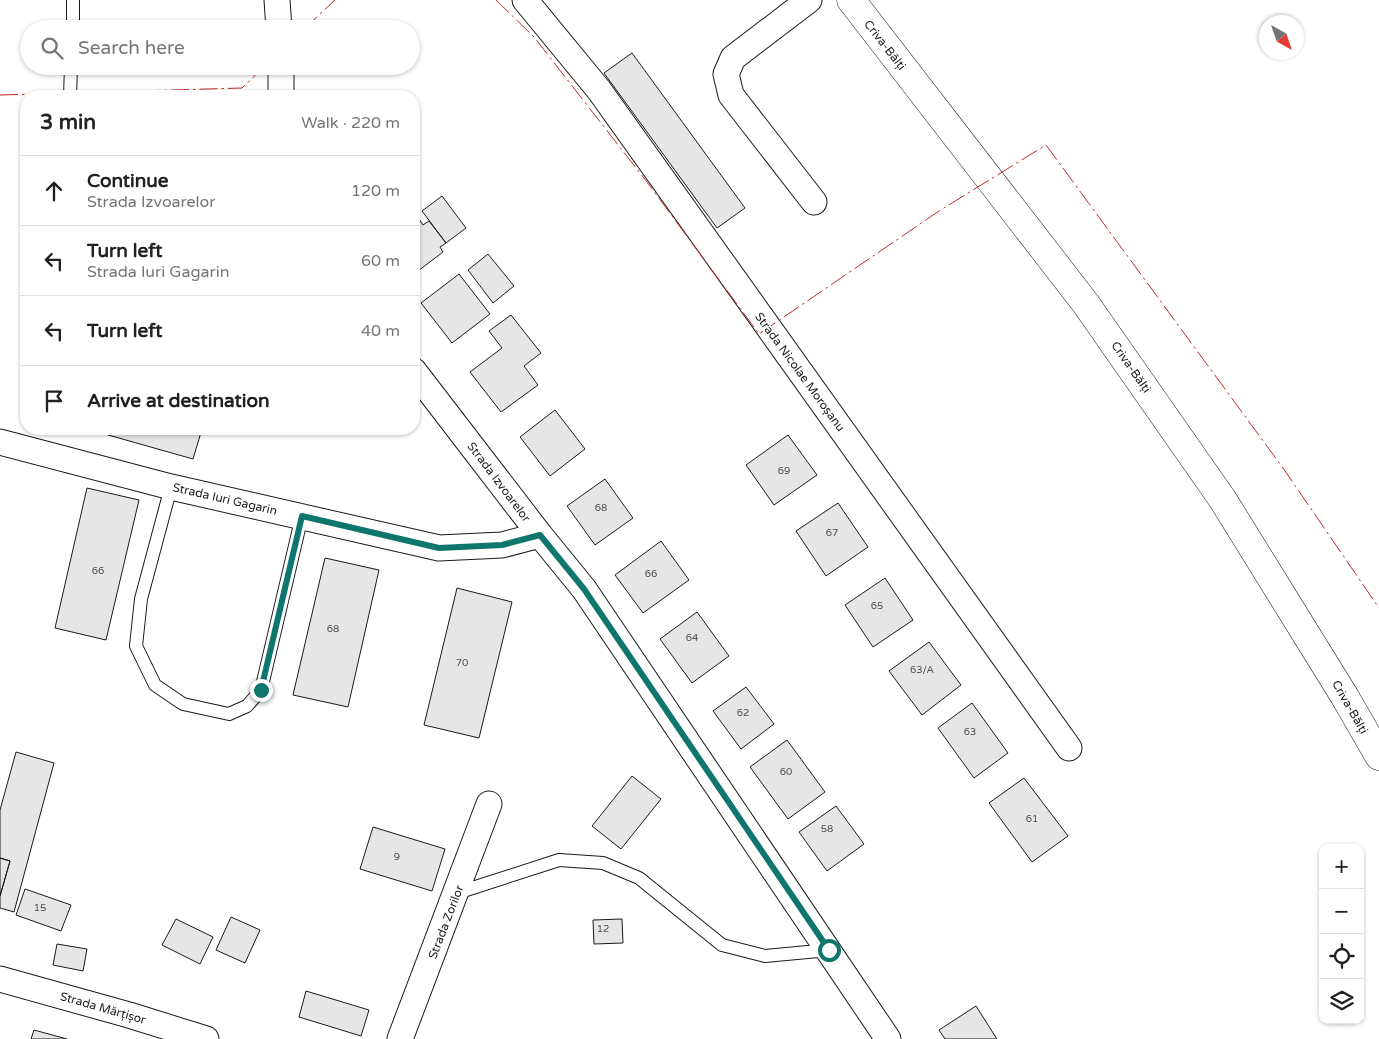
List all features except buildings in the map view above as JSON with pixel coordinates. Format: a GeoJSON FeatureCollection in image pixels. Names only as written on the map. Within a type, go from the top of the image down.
{"type":"FeatureCollection","features":[{"type":"Feature","properties":{"kind":"highway","name":"Criva-Bălți"},"geometry":{"type":"LineString","coordinates":[[851,0],[1092,312],[1223,500],[1345,697],[1379,756]]}},
{"type":"Feature","properties":{"kind":"street"},"geometry":{"type":"LineString","coordinates":[[277,0],[278,20]]}},
{"type":"Feature","properties":{"kind":"street","name":"Strada Nicolae Moroșanu"},"geometry":{"type":"LineString","coordinates":[[525,0],[599,90],[1069,748]]}},
{"type":"Feature","properties":{"kind":"street"},"geometry":{"type":"LineString","coordinates":[[808,0],[733,58],[726,74],[731,95],[814,202]]}},
{"type":"Feature","properties":{"kind":"street"},"geometry":{"type":"LineString","coordinates":[[281,75],[281,90]]}},
{"type":"Feature","properties":{"kind":"street","name":"Strada Izvoarelor"},"geometry":{"type":"LineString","coordinates":[[420,379],[584,589],[888,1039]]}},
{"type":"Feature","properties":{"kind":"street","name":"Strada Iuri Gagarin"},"geometry":{"type":"LineString","coordinates":[[0,442],[171,487],[439,548],[502,545],[540,535]]}},
{"type":"Feature","properties":{"kind":"street","name":"Strada Zorilor"},"geometry":{"type":"LineString","coordinates":[[400,1039],[457,893],[489,804]]}},
{"type":"Feature","properties":{"kind":"street","name":"Strada Mărțișor"},"geometry":{"type":"LineString","coordinates":[[0,979],[130,1015],[206,1039]]}},
{"type":"Feature","properties":{"kind":"lane"},"geometry":{"type":"LineString","coordinates":[[73,0],[73,20]]}},
{"type":"Feature","properties":{"kind":"lane"},"geometry":{"type":"LineString","coordinates":[[70,90],[71,75]]}},
{"type":"Feature","properties":{"kind":"lane"},"geometry":{"type":"LineString","coordinates":[[171,487],[142,599],[136,646],[155,685],[183,704],[229,714],[247,706],[261,690],[302,516]]}},
{"type":"Feature","properties":{"kind":"lane"},"geometry":{"type":"LineString","coordinates":[[457,893],[559,860],[604,863],[639,878],[722,945],[765,956],[829,950]]}},
{"type":"Feature","properties":{"kind":"power"},"geometry":{"type":"LineString","coordinates":[[314,20],[335,0]]}},
{"type":"Feature","properties":{"kind":"power"},"geometry":{"type":"LineString","coordinates":[[496,0],[534,37],[647,182],[759,334],[939,211],[1046,145],[1283,468],[1379,608]]}},
{"type":"Feature","properties":{"kind":"power"},"geometry":{"type":"LineString","coordinates":[[173,90],[242,88],[256,75]]}},
{"type":"Feature","properties":{"kind":"power"},"geometry":{"type":"LineString","coordinates":[[0,95],[20,94]]}},
{"type":"Feature","properties":{"kind":"route"},"geometry":{"type":"LineString","coordinates":[[261,690],[302,516],[439,548],[502,545],[540,535],[584,589],[829,950]]}}]}
